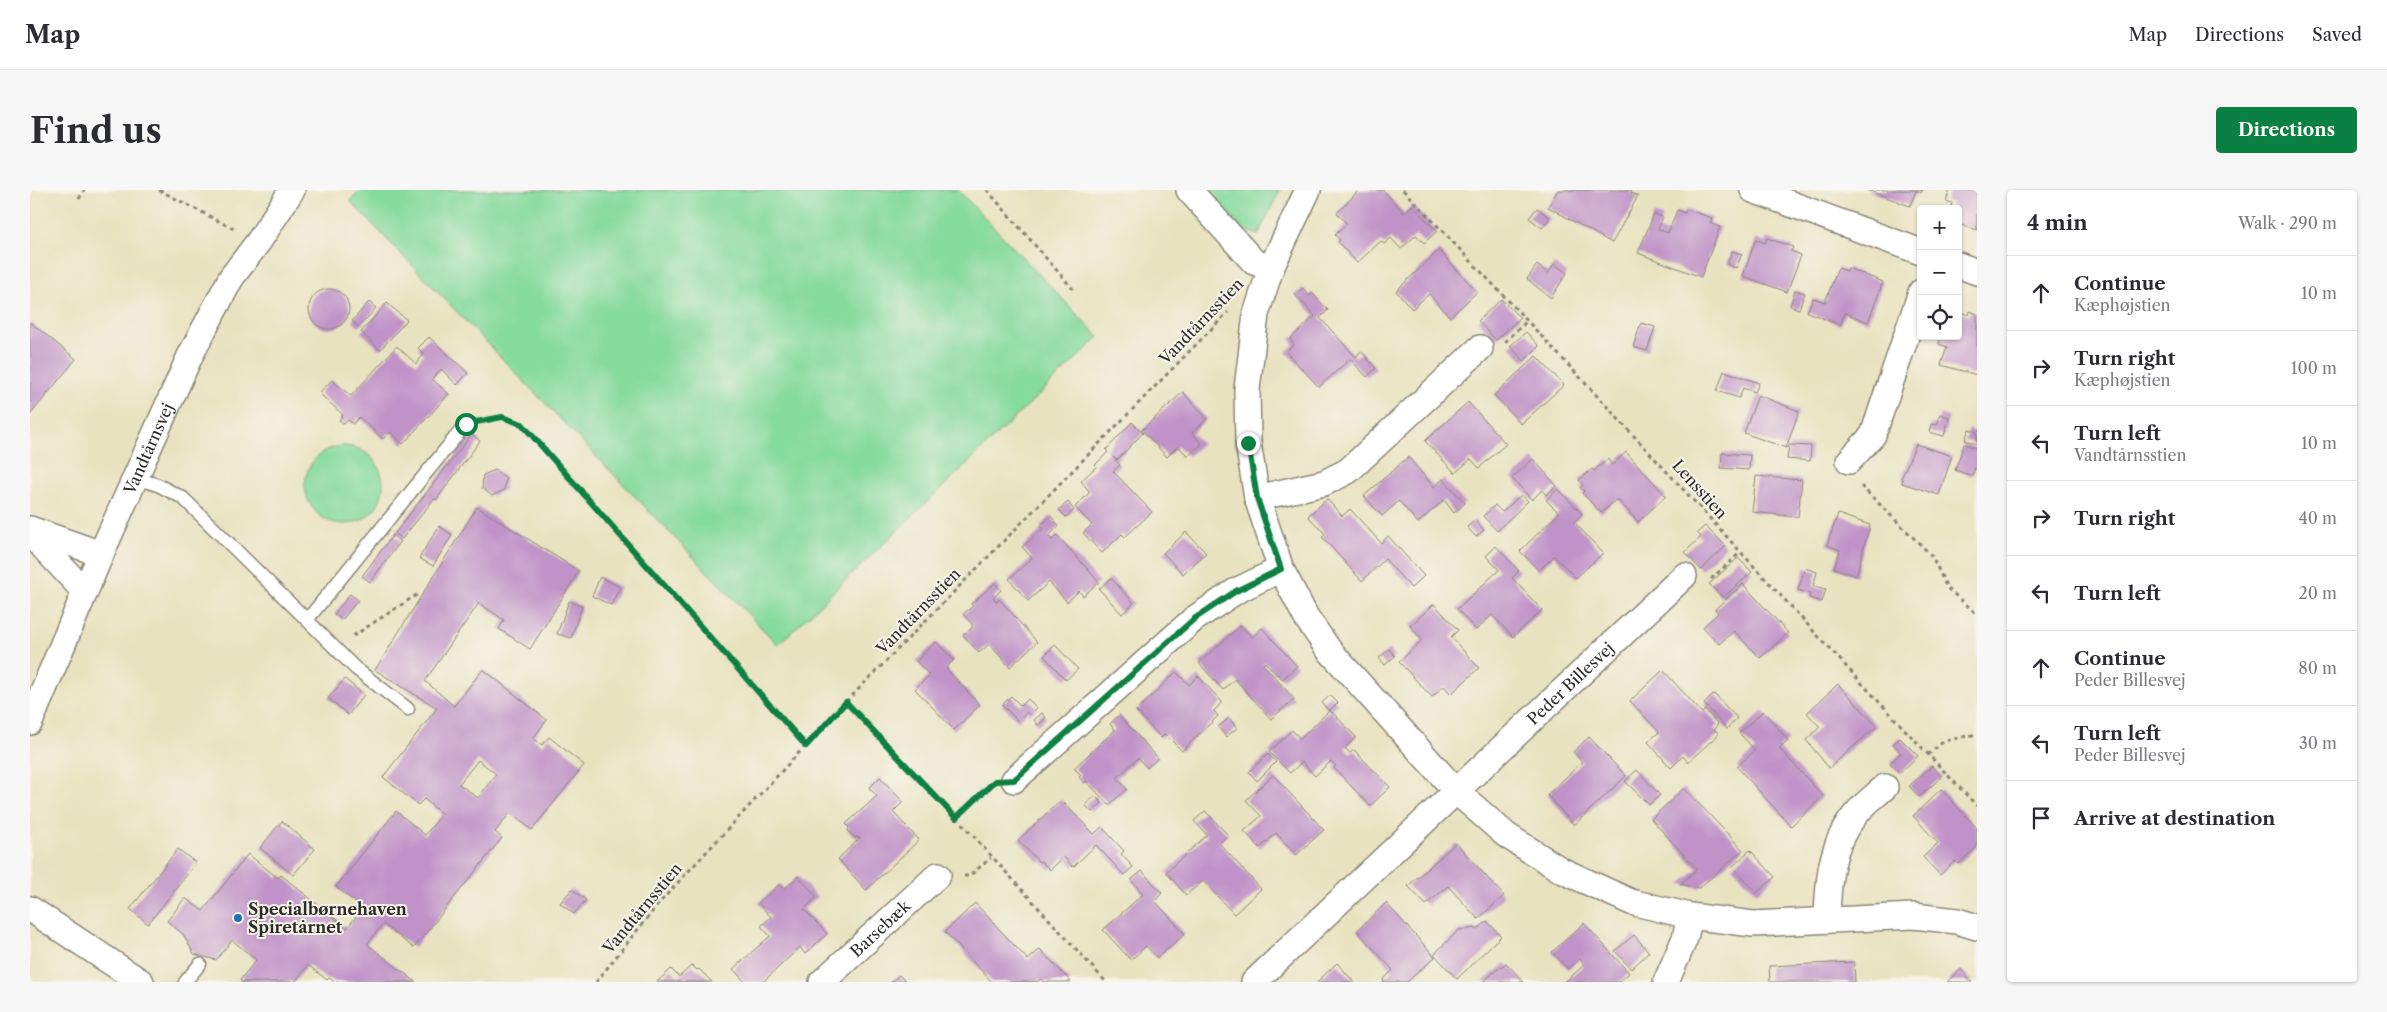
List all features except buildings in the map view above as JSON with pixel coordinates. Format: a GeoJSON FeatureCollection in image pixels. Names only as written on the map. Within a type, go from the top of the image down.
{"type":"FeatureCollection","features":[{"type":"Feature","properties":{"kind":"street","name":"Vandtårnsvej"},"geometry":{"type":"LineString","coordinates":[[30,722],[101,554],[190,356],[230,278],[259,241],[292,190]]}},
{"type":"Feature","properties":{"kind":"street"},"geometry":{"type":"LineString","coordinates":[[1189,190],[1254,262],[1270,268]]}},
{"type":"Feature","properties":{"kind":"street"},"geometry":{"type":"LineString","coordinates":[[1308,190],[1270,268],[1256,314],[1247,389],[1248,443],[1257,498],[1281,569],[1306,617],[1329,650],[1456,791],[1506,835],[1561,870],[1631,902],[1690,916],[1753,924],[1914,916],[1957,921],[1977,928]]}},
{"type":"Feature","properties":{"kind":"street"},"geometry":{"type":"LineString","coordinates":[[1753,190],[1917,251]]}},
{"type":"Feature","properties":{"kind":"street"},"geometry":{"type":"LineString","coordinates":[[1962,266],[1977,272]]}},
{"type":"Feature","properties":{"kind":"street"},"geometry":{"type":"LineString","coordinates":[[1849,461],[1873,434],[1920,295]]}},
{"type":"Feature","properties":{"kind":"street"},"geometry":{"type":"LineString","coordinates":[[1257,498],[1324,483],[1348,471],[1480,348]]}},
{"type":"Feature","properties":{"kind":"street"},"geometry":{"type":"LineString","coordinates":[[30,531],[101,554]]}},
{"type":"Feature","properties":{"kind":"street"},"geometry":{"type":"LineString","coordinates":[[30,531],[85,592]]}},
{"type":"Feature","properties":{"kind":"street"},"geometry":{"type":"LineString","coordinates":[[1014,780],[1194,619],[1236,591],[1281,569]]}},
{"type":"Feature","properties":{"kind":"street","name":"Peder Billesvej"},"geometry":{"type":"LineString","coordinates":[[1254,982],[1684,576]]}},
{"type":"Feature","properties":{"kind":"street"},"geometry":{"type":"LineString","coordinates":[[1827,920],[1828,881],[1839,842],[1856,813],[1885,787]]}},
{"type":"Feature","properties":{"kind":"street","name":"Barsebæk"},"geometry":{"type":"LineString","coordinates":[[822,982],[938,875]]}},
{"type":"Feature","properties":{"kind":"street"},"geometry":{"type":"LineString","coordinates":[[30,909],[66,935],[141,982]]}},
{"type":"Feature","properties":{"kind":"street"},"geometry":{"type":"LineString","coordinates":[[1666,982],[1685,938],[1690,916]]}},
{"type":"Feature","properties":{"kind":"street"},"geometry":{"type":"LineString","coordinates":[[30,923],[66,935]]}},
{"type":"Feature","properties":{"kind":"lane"},"geometry":{"type":"LineString","coordinates":[[307,620],[466,424]]}},
{"type":"Feature","properties":{"kind":"lane"},"geometry":{"type":"LineString","coordinates":[[135,478],[158,485],[183,498],[355,668],[408,709]]}},
{"type":"Feature","properties":{"kind":"lane"},"geometry":{"type":"LineString","coordinates":[[185,982],[200,964]]}},
{"type":"Feature","properties":{"kind":"path"},"geometry":{"type":"LineString","coordinates":[[79,199],[84,190]]}},
{"type":"Feature","properties":{"kind":"path"},"geometry":{"type":"LineString","coordinates":[[159,190],[259,241]]}},
{"type":"Feature","properties":{"kind":"path"},"geometry":{"type":"LineString","coordinates":[[987,190],[1073,289]]}},
{"type":"Feature","properties":{"kind":"path","name":"Lensstien"},"geometry":{"type":"LineString","coordinates":[[1403,190],[1528,320],[1740,553],[1977,806]]}},
{"type":"Feature","properties":{"kind":"path","name":"Vandtårnsstien"},"geometry":{"type":"LineString","coordinates":[[596,982],[659,903],[846,702],[1229,311]]}},
{"type":"Feature","properties":{"kind":"path"},"geometry":{"type":"LineString","coordinates":[[466,424],[502,417],[522,424],[806,746]]}},
{"type":"Feature","properties":{"kind":"path"},"geometry":{"type":"LineString","coordinates":[[1849,461],[1854,480],[1932,556],[1947,588],[1977,614]]}},
{"type":"Feature","properties":{"kind":"path"},"geometry":{"type":"LineString","coordinates":[[1684,576],[1704,585],[1740,553]]}},
{"type":"Feature","properties":{"kind":"path"},"geometry":{"type":"LineString","coordinates":[[334,647],[418,594]]}},
{"type":"Feature","properties":{"kind":"path"},"geometry":{"type":"LineString","coordinates":[[846,702],[956,818],[1106,982]]}},
{"type":"Feature","properties":{"kind":"path"},"geometry":{"type":"LineString","coordinates":[[1928,755],[1944,741],[1977,734]]}},
{"type":"Feature","properties":{"kind":"path"},"geometry":{"type":"LineString","coordinates":[[956,818],[995,781],[1014,780]]}},
{"type":"Feature","properties":{"kind":"green space"},"geometry":{"type":"Polygon","coordinates":[[[361,190],[958,190],[1099,337],[778,645],[350,201],[361,190]]]}},
{"type":"Feature","properties":{"kind":"green space"},"geometry":{"type":"Polygon","coordinates":[[[1207,190],[1280,190],[1258,235],[1242,229],[1207,190]]]}},
{"type":"Feature","properties":{"kind":"green space"},"geometry":{"type":"Polygon","coordinates":[[[344,446],[359,449],[371,458],[380,470],[383,485],[380,500],[371,512],[359,521],[344,524],[329,521],[317,512],[308,500],[305,485],[308,470],[317,458],[329,449],[344,446]]]}},
{"type":"Feature","properties":{"kind":"place","name":"Specialbørnehaven Spiretårnet"},"geometry":{"type":"Point","coordinates":[238,918]}},
{"type":"Feature","properties":{"kind":"route"},"geometry":{"type":"LineString","coordinates":[[466,424],[502,417],[522,424],[806,746],[846,702],[956,818],[995,781],[1014,780],[1194,619],[1236,591],[1281,569],[1257,498],[1248,443]]}}]}
